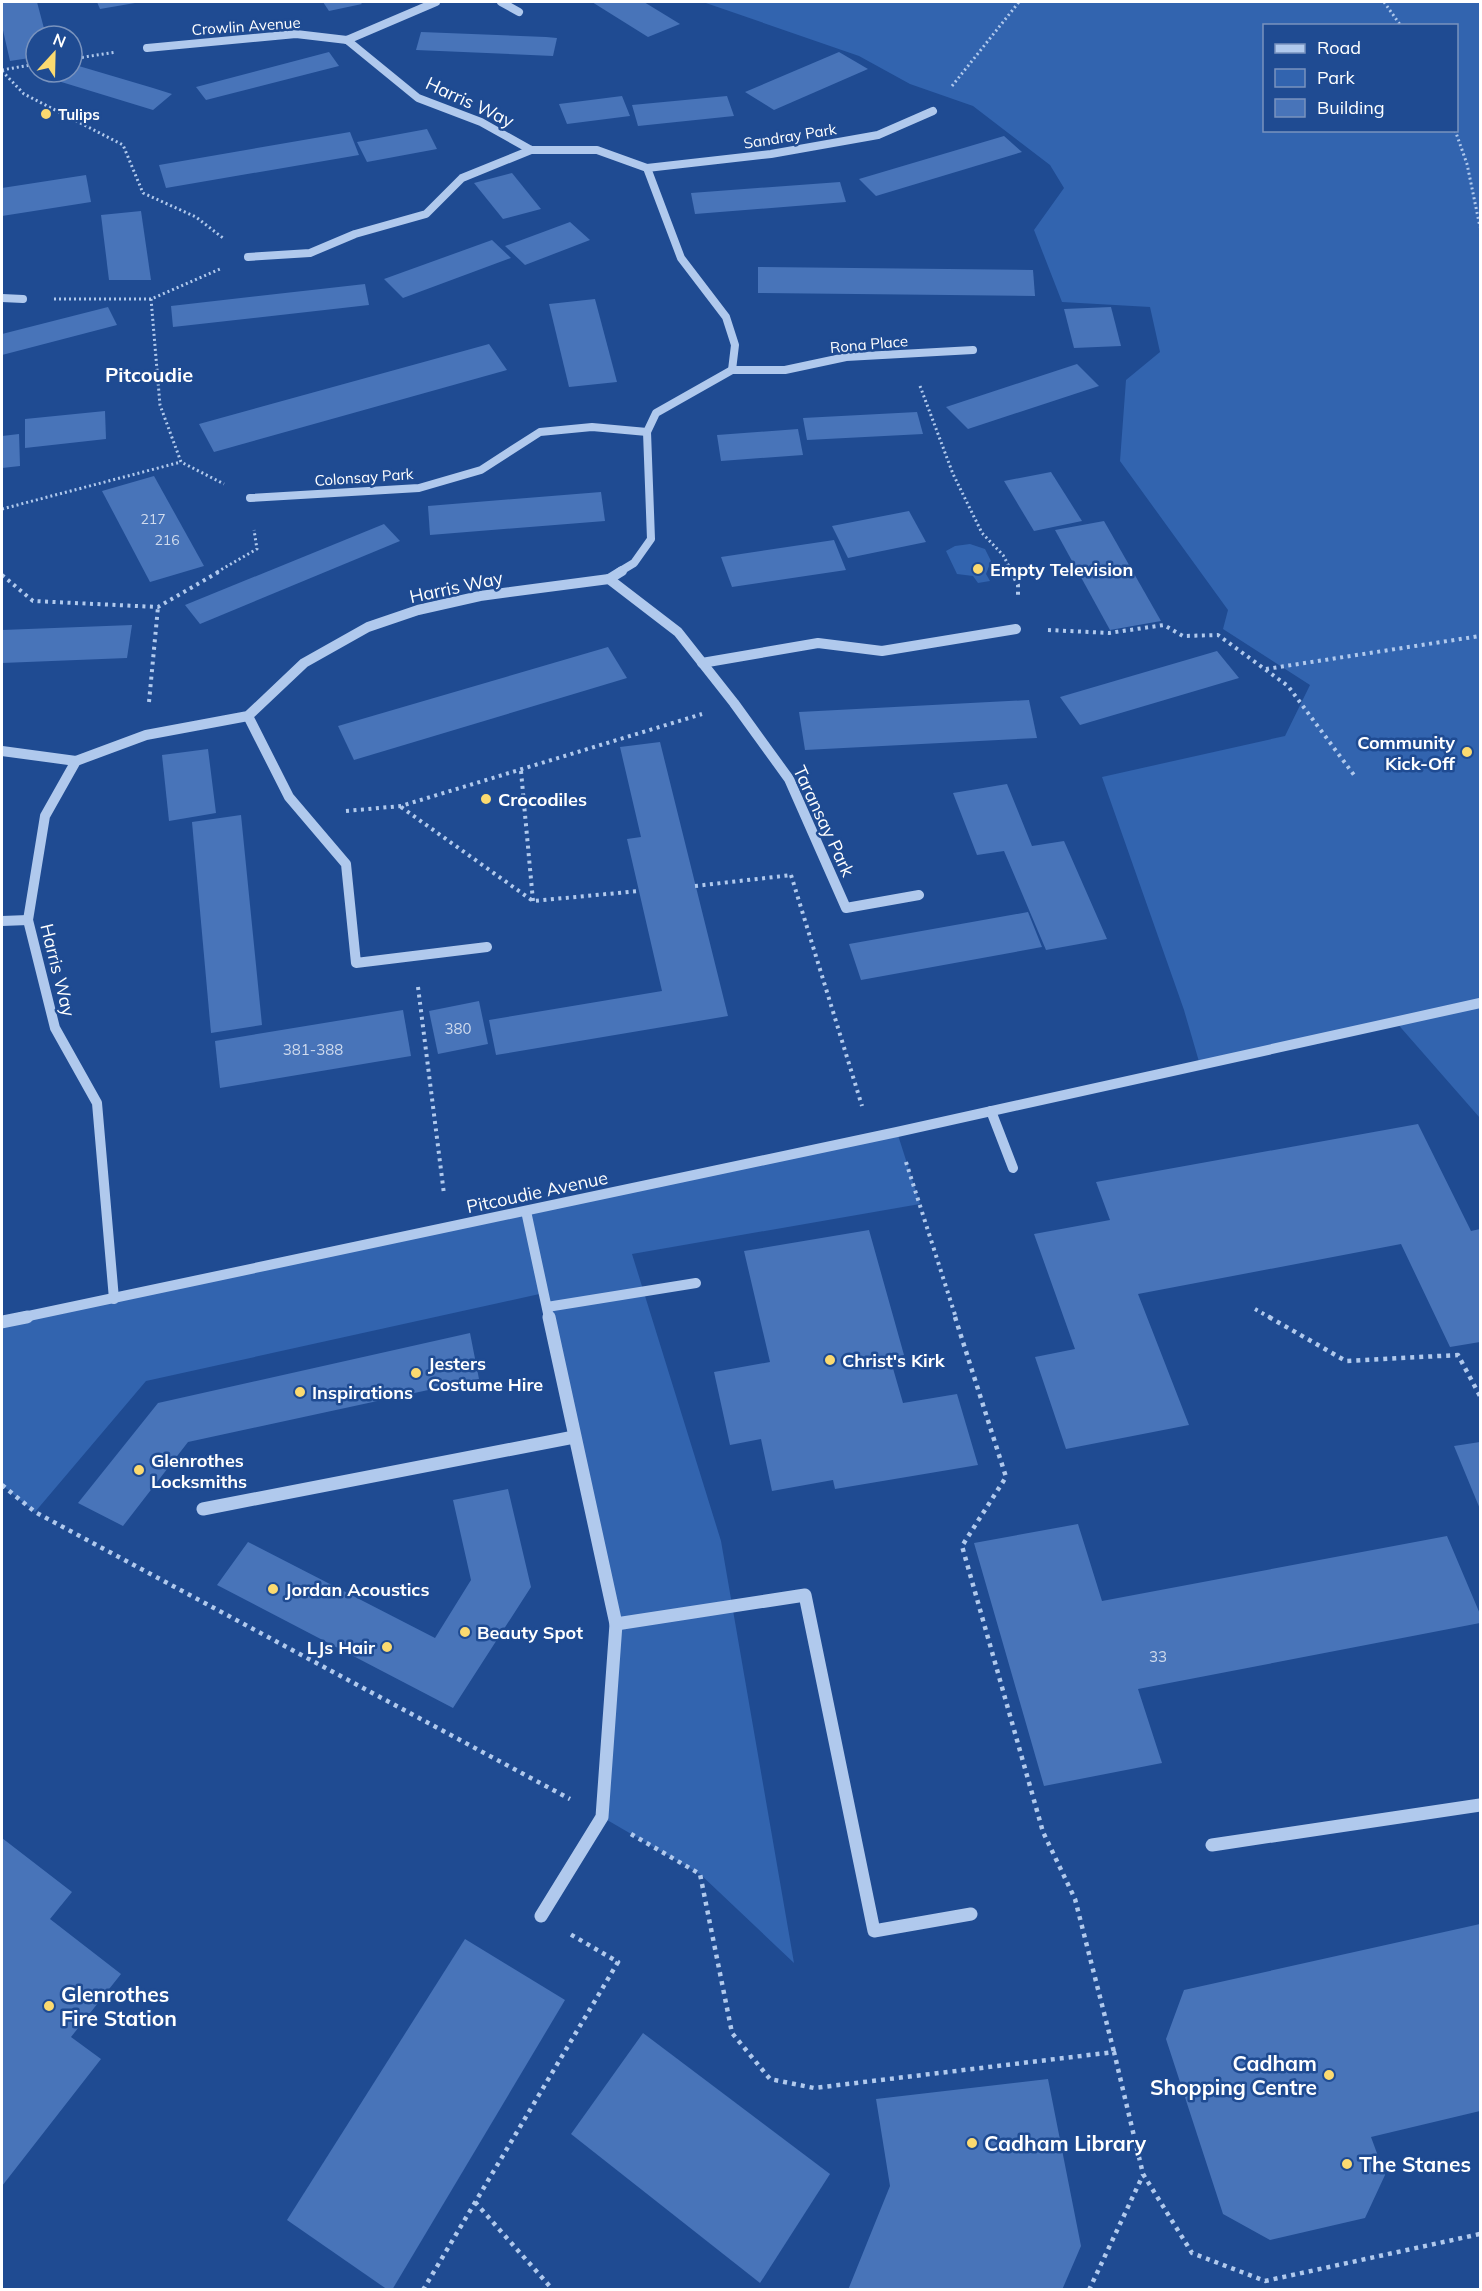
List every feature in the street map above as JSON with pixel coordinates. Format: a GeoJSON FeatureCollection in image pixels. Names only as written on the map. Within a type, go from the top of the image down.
{"type":"FeatureCollection","features":[{"type":"Feature","properties":{"kind":"street"},"geometry":{"type":"LineString","coordinates":[[347,40],[436,2]]}},
{"type":"Feature","properties":{"kind":"street"},"geometry":{"type":"LineString","coordinates":[[501,2],[519,12]]}},
{"type":"Feature","properties":{"kind":"street","name":"Crowlin Avenue"},"geometry":{"type":"LineString","coordinates":[[147,48],[296,34],[347,40]]}},
{"type":"Feature","properties":{"kind":"street","name":"Harris Way"},"geometry":{"type":"LineString","coordinates":[[347,40],[418,98],[481,122],[531,150],[597,150],[647,168]]}},
{"type":"Feature","properties":{"kind":"street","name":"Sandray Park"},"geometry":{"type":"LineString","coordinates":[[647,168],[771,154],[878,135],[933,111]]}},
{"type":"Feature","properties":{"kind":"street"},"geometry":{"type":"LineString","coordinates":[[248,256],[310,253],[355,234],[426,214],[462,178],[531,150]]}},
{"type":"Feature","properties":{"kind":"street"},"geometry":{"type":"LineString","coordinates":[[647,168],[681,258],[726,317],[735,345],[732,370],[656,413],[647,432]]}},
{"type":"Feature","properties":{"kind":"street"},"geometry":{"type":"LineString","coordinates":[[2,298],[22,299]]}},
{"type":"Feature","properties":{"kind":"street","name":"Rona Place"},"geometry":{"type":"LineString","coordinates":[[732,370],[785,370],[846,357],[973,350]]}},
{"type":"Feature","properties":{"kind":"street","name":"Colonsay Park"},"geometry":{"type":"LineString","coordinates":[[250,498],[419,488],[481,470],[540,432],[592,427],[647,432]]}},
{"type":"Feature","properties":{"kind":"street","name":"Harris Way"},"geometry":{"type":"LineString","coordinates":[[248,716],[304,663],[368,627],[418,610],[480,597],[609,579],[634,563],[651,539],[647,432]]}},
{"type":"Feature","properties":{"kind":"street","name":"Taransay Park"},"geometry":{"type":"LineString","coordinates":[[609,579],[678,632],[789,779],[846,908],[919,895]]}},
{"type":"Feature","properties":{"kind":"street"},"geometry":{"type":"LineString","coordinates":[[702,663],[818,643],[882,651],[1016,629]]}},
{"type":"Feature","properties":{"kind":"street"},"geometry":{"type":"LineString","coordinates":[[2,752],[76,761],[146,735],[248,716],[289,796],[346,864],[356,963],[487,947]]}},
{"type":"Feature","properties":{"kind":"street","name":"Harris Way"},"geometry":{"type":"LineString","coordinates":[[76,761],[45,816],[28,920],[55,1028],[97,1103],[114,1299]]}},
{"type":"Feature","properties":{"kind":"street"},"geometry":{"type":"LineString","coordinates":[[2,921],[28,920]]}},
{"type":"Feature","properties":{"kind":"street","name":"Pitcoudie Avenue"},"geometry":{"type":"LineString","coordinates":[[2,1322],[872,1138],[1480,1002]]}},
{"type":"Feature","properties":{"kind":"street"},"geometry":{"type":"LineString","coordinates":[[991,1111],[1013,1168]]}},
{"type":"Feature","properties":{"kind":"street"},"geometry":{"type":"LineString","coordinates":[[526,1211],[616,1624],[602,1817],[542,1916]]}},
{"type":"Feature","properties":{"kind":"street"},"geometry":{"type":"LineString","coordinates":[[547,1307],[696,1283]]}},
{"type":"Feature","properties":{"kind":"street"},"geometry":{"type":"LineString","coordinates":[[203,1509],[574,1437]]}},
{"type":"Feature","properties":{"kind":"street"},"geometry":{"type":"LineString","coordinates":[[616,1624],[805,1595],[874,1931],[971,1914]]}},
{"type":"Feature","properties":{"kind":"street"},"geometry":{"type":"LineString","coordinates":[[1212,1845],[1480,1805]]}},
{"type":"Feature","properties":{"kind":"path"},"geometry":{"type":"LineString","coordinates":[[933,111],[1019,2]]}},
{"type":"Feature","properties":{"kind":"path"},"geometry":{"type":"LineString","coordinates":[[1384,2],[1400,24]]}},
{"type":"Feature","properties":{"kind":"path"},"geometry":{"type":"LineString","coordinates":[[84,57],[147,48]]}},
{"type":"Feature","properties":{"kind":"path"},"geometry":{"type":"LineString","coordinates":[[2,70],[24,66]]}},
{"type":"Feature","properties":{"kind":"path"},"geometry":{"type":"LineString","coordinates":[[2,70],[24,94],[123,145],[143,193],[196,217],[248,256],[151,299],[22,299]]}},
{"type":"Feature","properties":{"kind":"path"},"geometry":{"type":"LineString","coordinates":[[1456,132],[1467,164],[1480,227]]}},
{"type":"Feature","properties":{"kind":"path"},"geometry":{"type":"LineString","coordinates":[[2,575],[33,602],[158,607],[257,549],[250,498],[181,462],[160,405],[151,299]]}},
{"type":"Feature","properties":{"kind":"path"},"geometry":{"type":"LineString","coordinates":[[911,353],[918,382],[953,474],[982,532],[1003,555],[1018,585],[1016,629],[1108,633],[1164,625],[1174,635],[1198,637],[1218,635],[1288,686],[1354,774]]}},
{"type":"Feature","properties":{"kind":"path"},"geometry":{"type":"LineString","coordinates":[[2,509],[181,462]]}},
{"type":"Feature","properties":{"kind":"path"},"geometry":{"type":"LineString","coordinates":[[146,735],[158,607]]}},
{"type":"Feature","properties":{"kind":"path"},"geometry":{"type":"LineString","coordinates":[[1266,669],[1480,636]]}},
{"type":"Feature","properties":{"kind":"path"},"geometry":{"type":"LineString","coordinates":[[305,815],[401,806],[734,704]]}},
{"type":"Feature","properties":{"kind":"path"},"geometry":{"type":"LineString","coordinates":[[521,771],[533,901]]}},
{"type":"Feature","properties":{"kind":"path"},"geometry":{"type":"LineString","coordinates":[[401,806],[533,901],[639,891]]}},
{"type":"Feature","properties":{"kind":"path"},"geometry":{"type":"LineString","coordinates":[[695,886],[830,871]]}},
{"type":"Feature","properties":{"kind":"path"},"geometry":{"type":"LineString","coordinates":[[791,875],[872,1138]]}},
{"type":"Feature","properties":{"kind":"path"},"geometry":{"type":"LineString","coordinates":[[414,956],[448,1228]]}},
{"type":"Feature","properties":{"kind":"path"},"geometry":{"type":"LineString","coordinates":[[897,1132],[1006,1477],[962,1546],[1043,1832],[1075,1899],[1114,2052]]}},
{"type":"Feature","properties":{"kind":"path"},"geometry":{"type":"LineString","coordinates":[[1255,1309],[1346,1361],[1458,1355],[1480,1396]]}},
{"type":"Feature","properties":{"kind":"path"},"geometry":{"type":"LineString","coordinates":[[423,2289],[618,1962],[542,1916]]}},
{"type":"Feature","properties":{"kind":"path"},"geometry":{"type":"LineString","coordinates":[[1089,2289],[1143,2174],[1192,2253],[1264,2281],[1480,2234]]}},
{"type":"Feature","properties":{"kind":"path"},"geometry":{"type":"LineString","coordinates":[[476,2202],[553,2289]]}},
{"type":"Feature","properties":{"kind":"green space"},"geometry":{"type":"Polygon","coordinates":[[[703,2],[1480,2],[1480,1118],[1395,1021],[1200,1065],[1184,1010],[1102,777],[1285,736],[1310,685],[1223,629],[1228,610],[1120,461],[1126,380],[1160,352],[1150,307],[1062,302],[1034,230],[1064,188],[1050,165],[973,106],[910,84],[859,56],[703,2]]]}},
{"type":"Feature","properties":{"kind":"green space"},"geometry":{"type":"Polygon","coordinates":[[[970,544],[985,549],[991,561],[986,574],[990,581],[978,583],[973,576],[957,574],[946,551],[955,546],[970,544]]]}},
{"type":"Feature","properties":{"kind":"green space"},"geometry":{"type":"Polygon","coordinates":[[[897,1132],[920,1204],[632,1254],[721,1541],[794,1963],[700,1874],[602,1817],[616,1624],[544,1293],[146,1381],[35,1512],[2,1485],[2,1322],[897,1132]]]}},
{"type":"Feature","properties":{"kind":"building"},"geometry":{"type":"Polygon","coordinates":[[[2,2],[37,2],[43,24],[24,24],[24,59],[10,61],[2,26],[2,2]]]}},
{"type":"Feature","properties":{"kind":"building"},"geometry":{"type":"Polygon","coordinates":[[[97,2],[135,2],[135,3],[100,9],[97,2]]]}},
{"type":"Feature","properties":{"kind":"building"},"geometry":{"type":"Polygon","coordinates":[[[323,2],[360,2],[362,4],[329,11],[323,2]]]}},
{"type":"Feature","properties":{"kind":"building"},"geometry":{"type":"Polygon","coordinates":[[[592,2],[644,2],[680,24],[648,37],[592,2]]]}},
{"type":"Feature","properties":{"kind":"building"},"geometry":{"type":"Polygon","coordinates":[[[421,32],[557,38],[553,56],[416,50],[421,32]]]}},
{"type":"Feature","properties":{"kind":"building"},"geometry":{"type":"Polygon","coordinates":[[[329,52],[339,66],[206,100],[196,87],[329,52]]]}},
{"type":"Feature","properties":{"kind":"building"},"geometry":{"type":"Polygon","coordinates":[[[839,52],[868,69],[774,110],[745,92],[839,52]]]}},
{"type":"Feature","properties":{"kind":"building"},"geometry":{"type":"Polygon","coordinates":[[[84,68],[172,94],[153,110],[68,84],[84,84],[84,68]]]}},
{"type":"Feature","properties":{"kind":"building"},"geometry":{"type":"Polygon","coordinates":[[[622,96],[630,116],[567,124],[559,104],[622,96]]]}},
{"type":"Feature","properties":{"kind":"building"},"geometry":{"type":"Polygon","coordinates":[[[727,96],[734,116],[638,126],[632,105],[727,96]]]}},
{"type":"Feature","properties":{"kind":"building"},"geometry":{"type":"Polygon","coordinates":[[[427,129],[437,149],[367,162],[357,142],[427,129]]]}},
{"type":"Feature","properties":{"kind":"building"},"geometry":{"type":"Polygon","coordinates":[[[350,132],[359,155],[166,188],[159,165],[350,132]]]}},
{"type":"Feature","properties":{"kind":"building"},"geometry":{"type":"Polygon","coordinates":[[[1004,136],[1022,152],[876,196],[859,179],[1004,136]]]}},
{"type":"Feature","properties":{"kind":"building"},"geometry":{"type":"Polygon","coordinates":[[[512,173],[541,209],[503,219],[474,183],[512,173]]]}},
{"type":"Feature","properties":{"kind":"building"},"geometry":{"type":"Polygon","coordinates":[[[86,175],[91,202],[2,216],[2,188],[86,175]]]}},
{"type":"Feature","properties":{"kind":"building"},"geometry":{"type":"Polygon","coordinates":[[[840,182],[846,202],[695,214],[691,193],[840,182]]]}},
{"type":"Feature","properties":{"kind":"building"},"geometry":{"type":"Polygon","coordinates":[[[141,211],[151,280],[109,280],[101,215],[141,211]]]}},
{"type":"Feature","properties":{"kind":"building"},"geometry":{"type":"Polygon","coordinates":[[[570,222],[590,240],[525,265],[505,246],[570,222]]]}},
{"type":"Feature","properties":{"kind":"building"},"geometry":{"type":"Polygon","coordinates":[[[492,240],[511,258],[403,298],[384,279],[492,240]]]}},
{"type":"Feature","properties":{"kind":"building"},"geometry":{"type":"Polygon","coordinates":[[[758,267],[1033,270],[1035,296],[758,293],[758,267]]]}},
{"type":"Feature","properties":{"kind":"building"},"geometry":{"type":"Polygon","coordinates":[[[365,284],[369,305],[173,327],[171,306],[365,284]]]}},
{"type":"Feature","properties":{"kind":"building"},"geometry":{"type":"Polygon","coordinates":[[[595,299],[617,382],[569,387],[549,304],[595,299]]]}},
{"type":"Feature","properties":{"kind":"building"},"geometry":{"type":"Polygon","coordinates":[[[108,307],[117,325],[2,355],[2,334],[108,307]]]}},
{"type":"Feature","properties":{"kind":"building"},"geometry":{"type":"Polygon","coordinates":[[[1111,307],[1121,346],[1074,348],[1064,309],[1111,307]]]}},
{"type":"Feature","properties":{"kind":"building"},"geometry":{"type":"Polygon","coordinates":[[[489,344],[507,370],[214,452],[199,424],[489,344]]]}},
{"type":"Feature","properties":{"kind":"building"},"geometry":{"type":"Polygon","coordinates":[[[1077,364],[1099,386],[968,429],[946,407],[1077,364]]]}},
{"type":"Feature","properties":{"kind":"building"},"geometry":{"type":"Polygon","coordinates":[[[105,411],[106,439],[25,448],[25,419],[105,411]]]}},
{"type":"Feature","properties":{"kind":"building"},"geometry":{"type":"Polygon","coordinates":[[[917,412],[923,434],[807,440],[803,418],[917,412]]]}},
{"type":"Feature","properties":{"kind":"building"},"geometry":{"type":"Polygon","coordinates":[[[798,429],[803,455],[721,461],[717,435],[798,429]]]}},
{"type":"Feature","properties":{"kind":"building"},"geometry":{"type":"Polygon","coordinates":[[[19,434],[20,466],[2,468],[2,436],[19,434]]]}},
{"type":"Feature","properties":{"kind":"building"},"geometry":{"type":"Polygon","coordinates":[[[1051,472],[1082,521],[1034,531],[1004,481],[1051,472]]]}},
{"type":"Feature","properties":{"kind":"building"},"geometry":{"type":"Polygon","coordinates":[[[154,476],[204,566],[150,582],[102,491],[154,476]]]}},
{"type":"Feature","properties":{"kind":"building"},"geometry":{"type":"Polygon","coordinates":[[[601,492],[605,521],[430,535],[428,506],[601,492]]]}},
{"type":"Feature","properties":{"kind":"building"},"geometry":{"type":"Polygon","coordinates":[[[909,511],[926,542],[848,558],[832,526],[909,511]]]}},
{"type":"Feature","properties":{"kind":"building"},"geometry":{"type":"Polygon","coordinates":[[[1104,521],[1161,621],[1110,630],[1055,530],[1104,521]]]}},
{"type":"Feature","properties":{"kind":"building"},"geometry":{"type":"Polygon","coordinates":[[[384,524],[400,541],[200,624],[185,605],[384,524]]]}},
{"type":"Feature","properties":{"kind":"building"},"geometry":{"type":"Polygon","coordinates":[[[834,540],[846,570],[732,587],[721,557],[834,540]]]}},
{"type":"Feature","properties":{"kind":"building"},"geometry":{"type":"Polygon","coordinates":[[[132,625],[127,658],[2,663],[2,630],[132,625]]]}},
{"type":"Feature","properties":{"kind":"building"},"geometry":{"type":"Polygon","coordinates":[[[608,647],[627,678],[354,760],[338,726],[608,647]]]}},
{"type":"Feature","properties":{"kind":"building"},"geometry":{"type":"Polygon","coordinates":[[[1217,651],[1239,678],[1080,725],[1060,697],[1217,651]]]}},
{"type":"Feature","properties":{"kind":"building"},"geometry":{"type":"Polygon","coordinates":[[[1029,700],[1037,738],[805,750],[799,712],[1029,700]]]}},
{"type":"Feature","properties":{"kind":"building"},"geometry":{"type":"Polygon","coordinates":[[[660,742],[728,1016],[496,1055],[489,1020],[662,991],[627,839],[641,837],[620,747],[660,742]]]}},
{"type":"Feature","properties":{"kind":"building"},"geometry":{"type":"Polygon","coordinates":[[[208,749],[216,813],[169,821],[162,755],[208,749]]]}},
{"type":"Feature","properties":{"kind":"building"},"geometry":{"type":"Polygon","coordinates":[[[1007,784],[1032,846],[1064,841],[1107,939],[1046,950],[1004,851],[977,855],[953,793],[1007,784]]]}},
{"type":"Feature","properties":{"kind":"building"},"geometry":{"type":"Polygon","coordinates":[[[241,815],[262,1025],[211,1033],[192,822],[241,815]]]}},
{"type":"Feature","properties":{"kind":"building"},"geometry":{"type":"Polygon","coordinates":[[[1028,912],[1042,947],[861,980],[849,944],[1028,912]]]}},
{"type":"Feature","properties":{"kind":"building"},"geometry":{"type":"Polygon","coordinates":[[[479,1001],[488,1044],[438,1054],[429,1011],[479,1001]]]}},
{"type":"Feature","properties":{"kind":"building"},"geometry":{"type":"Polygon","coordinates":[[[403,1010],[411,1056],[220,1088],[215,1041],[403,1010]]]}},
{"type":"Feature","properties":{"kind":"building"},"geometry":{"type":"Polygon","coordinates":[[[1418,1124],[1471,1231],[1480,1229],[1480,1342],[1450,1347],[1401,1244],[1138,1294],[1189,1425],[1066,1449],[1035,1357],[1075,1349],[1034,1234],[1110,1220],[1096,1182],[1418,1124]]]}},
{"type":"Feature","properties":{"kind":"building","name":"Christ's Kirk"},"geometry":{"type":"Polygon","coordinates":[[[869,1230],[904,1355],[890,1358],[903,1403],[957,1394],[978,1465],[835,1489],[833,1480],[772,1491],[761,1439],[730,1445],[714,1372],[770,1362],[744,1251],[869,1230]]]}},
{"type":"Feature","properties":{"kind":"building"},"geometry":{"type":"Polygon","coordinates":[[[470,1333],[479,1379],[188,1442],[123,1526],[78,1503],[158,1403],[470,1333]]]}},
{"type":"Feature","properties":{"kind":"building"},"geometry":{"type":"Polygon","coordinates":[[[1480,1442],[1480,1509],[1454,1446],[1480,1442]]]}},
{"type":"Feature","properties":{"kind":"building"},"geometry":{"type":"Polygon","coordinates":[[[508,1489],[531,1587],[453,1708],[217,1585],[248,1542],[435,1638],[471,1580],[453,1500],[508,1489]]]}},
{"type":"Feature","properties":{"kind":"building"},"geometry":{"type":"Polygon","coordinates":[[[1078,1524],[1102,1601],[1447,1536],[1480,1614],[1480,1623],[1138,1689],[1162,1763],[1044,1786],[974,1543],[1078,1524]]]}},
{"type":"Feature","properties":{"kind":"building","name":"Glenrothes Fire Station"},"geometry":{"type":"Polygon","coordinates":[[[2,1838],[72,1892],[50,1919],[121,1974],[71,2037],[101,2059],[2,2186],[2,1838]]]}},
{"type":"Feature","properties":{"kind":"building","name":"Cadham Shopping Centre"},"geometry":{"type":"Polygon","coordinates":[[[1480,1924],[1480,2111],[1371,2137],[1385,2175],[1365,2218],[1270,2240],[1223,2214],[1166,2039],[1184,1990],[1480,1924]]]}},
{"type":"Feature","properties":{"kind":"building"},"geometry":{"type":"Polygon","coordinates":[[[465,1939],[565,2000],[392,2290],[388,2290],[287,2220],[465,1939]]]}},
{"type":"Feature","properties":{"kind":"building"},"geometry":{"type":"Polygon","coordinates":[[[643,2033],[830,2174],[760,2283],[571,2134],[643,2033]]]}},
{"type":"Feature","properties":{"kind":"building","name":"Cadham Library"},"geometry":{"type":"Polygon","coordinates":[[[1048,2079],[1081,2246],[1062,2290],[848,2290],[890,2186],[876,2099],[1048,2079]]]}},
{"type":"Feature","properties":{"kind":"place","name":"Tulips"},"geometry":{"type":"Point","coordinates":[46,114]}},
{"type":"Feature","properties":{"kind":"place","name":"Empty Television"},"geometry":{"type":"Point","coordinates":[978,569]}},
{"type":"Feature","properties":{"kind":"place","name":"Community Kick-Off"},"geometry":{"type":"Point","coordinates":[1467,752]}},
{"type":"Feature","properties":{"kind":"place","name":"Crocodiles"},"geometry":{"type":"Point","coordinates":[486,799]}},
{"type":"Feature","properties":{"kind":"place","name":"Christ's Kirk"},"geometry":{"type":"Point","coordinates":[830,1360]}},
{"type":"Feature","properties":{"kind":"place","name":"Jesters Costume Hire"},"geometry":{"type":"Point","coordinates":[416,1373]}},
{"type":"Feature","properties":{"kind":"place","name":"Inspirations"},"geometry":{"type":"Point","coordinates":[300,1392]}},
{"type":"Feature","properties":{"kind":"place","name":"Glenrothes Locksmiths"},"geometry":{"type":"Point","coordinates":[139,1470]}},
{"type":"Feature","properties":{"kind":"place","name":"Jordan Acoustics"},"geometry":{"type":"Point","coordinates":[273,1589]}},
{"type":"Feature","properties":{"kind":"place","name":"Beauty Spot"},"geometry":{"type":"Point","coordinates":[465,1632]}},
{"type":"Feature","properties":{"kind":"place","name":"LJs Hair"},"geometry":{"type":"Point","coordinates":[387,1647]}},
{"type":"Feature","properties":{"kind":"place","name":"Glenrothes Fire Station"},"geometry":{"type":"Point","coordinates":[49,2006]}},
{"type":"Feature","properties":{"kind":"place","name":"Cadham Shopping Centre"},"geometry":{"type":"Point","coordinates":[1329,2075]}},
{"type":"Feature","properties":{"kind":"place","name":"Cadham Library"},"geometry":{"type":"Point","coordinates":[972,2143]}},
{"type":"Feature","properties":{"kind":"place","name":"The Stanes"},"geometry":{"type":"Point","coordinates":[1347,2164]}},
{"type":"Feature","properties":{"kind":"district","name":"Pitcoudie"},"geometry":{"type":"Point","coordinates":[149,374]}}]}
